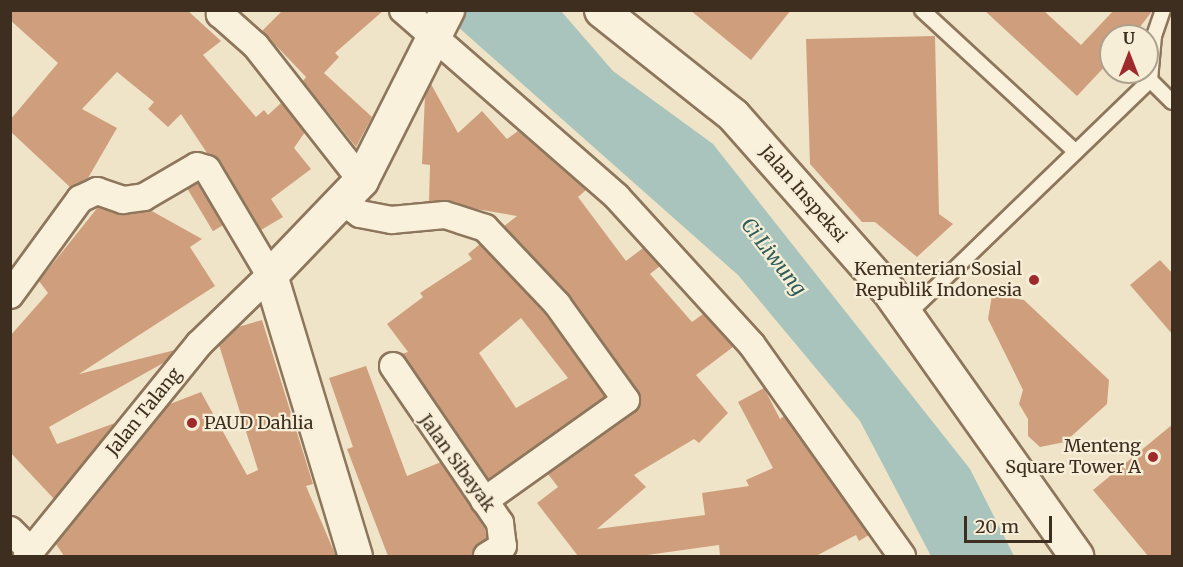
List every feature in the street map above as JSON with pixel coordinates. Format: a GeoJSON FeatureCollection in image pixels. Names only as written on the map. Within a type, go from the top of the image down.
{"type":"FeatureCollection","features":[{"type":"Feature","properties":{"kind":"street"},"geometry":{"type":"LineString","coordinates":[[224,10],[220,14],[256,46],[352,191],[360,214],[391,220],[445,215],[485,228],[557,304],[626,400],[484,501]]}},
{"type":"Feature","properties":{"kind":"street"},"geometry":{"type":"LineString","coordinates":[[403,10],[439,22],[617,197],[729,319],[902,556]]}},
{"type":"Feature","properties":{"kind":"street","name":"Jalan Inspeksi"},"geometry":{"type":"LineString","coordinates":[[601,10],[733,115],[908,314],[1076,556]]}},
{"type":"Feature","properties":{"kind":"street","name":"Jalan Talang"},"geometry":{"type":"LineString","coordinates":[[28,552],[199,344],[352,191],[439,22]]}},
{"type":"Feature","properties":{"kind":"street"},"geometry":{"type":"LineString","coordinates":[[10,295],[80,199],[97,191],[123,200],[144,197],[197,166],[207,169],[270,275],[355,556]]}},
{"type":"Feature","properties":{"kind":"street","name":"Jalan Sibayak"},"geometry":{"type":"LineString","coordinates":[[393,366],[484,501],[504,535],[499,552],[487,556]]}},
{"type":"Feature","properties":{"kind":"street"},"geometry":{"type":"LineString","coordinates":[[10,530],[28,552]]}},
{"type":"Feature","properties":{"kind":"lane"},"geometry":{"type":"LineString","coordinates":[[922,10],[1076,152]]}},
{"type":"Feature","properties":{"kind":"lane"},"geometry":{"type":"LineString","coordinates":[[908,314],[1146,84]]}},
{"type":"Feature","properties":{"kind":"lane"},"geometry":{"type":"LineString","coordinates":[[1154,84],[1173,102]]}},
{"type":"Feature","properties":{"kind":"water","name":"Ci Liwung"},"geometry":{"type":"Polygon","coordinates":[[[440,11],[561,11],[613,71],[713,144],[970,469],[1014,556],[931,556],[860,421],[738,275],[440,11]]]}},
{"type":"Feature","properties":{"kind":"building"},"geometry":{"type":"Polygon","coordinates":[[[10,10],[187,10],[221,41],[203,55],[256,117],[264,110],[268,115],[281,103],[305,132],[294,148],[311,169],[271,199],[283,217],[261,230],[220,161],[207,153],[181,114],[168,127],[148,109],[154,102],[117,72],[82,109],[117,128],[88,178],[71,188],[10,131],[10,120],[58,63],[10,20],[10,10]]]}},
{"type":"Feature","properties":{"kind":"building"},"geometry":{"type":"Polygon","coordinates":[[[283,10],[384,10],[335,53],[339,57],[324,73],[372,117],[356,147],[303,81],[306,77],[262,31],[283,10]]]}},
{"type":"Feature","properties":{"kind":"building"},"geometry":{"type":"Polygon","coordinates":[[[690,10],[791,10],[751,60],[690,10]]]}},
{"type":"Feature","properties":{"kind":"building"},"geometry":{"type":"Polygon","coordinates":[[[984,10],[1043,10],[1081,45],[1099,26],[1099,73],[1077,96],[984,10]]]}},
{"type":"Feature","properties":{"kind":"building"},"geometry":{"type":"Polygon","coordinates":[[[1114,10],[1153,10],[1142,24],[1101,24],[1114,10]]]}},
{"type":"Feature","properties":{"kind":"building"},"geometry":{"type":"Polygon","coordinates":[[[935,36],[939,214],[953,224],[917,257],[875,222],[862,222],[810,164],[806,39],[935,36]]]}},
{"type":"Feature","properties":{"kind":"building"},"geometry":{"type":"Polygon","coordinates":[[[431,84],[458,133],[482,111],[507,139],[518,131],[586,190],[578,197],[626,261],[643,248],[660,266],[650,274],[692,322],[703,314],[733,347],[696,375],[728,413],[699,443],[694,439],[634,475],[646,487],[597,529],[705,515],[702,493],[749,486],[746,480],[773,468],[738,402],[764,388],[780,419],[784,416],[869,535],[859,541],[856,535],[816,556],[720,556],[719,545],[640,556],[578,556],[537,503],[558,487],[548,474],[635,412],[641,398],[569,295],[504,226],[517,216],[429,201],[430,165],[422,164],[425,95],[431,84]]]}},
{"type":"Feature","properties":{"kind":"building"},"geometry":{"type":"Polygon","coordinates":[[[198,183],[223,225],[213,231],[188,189],[198,183]]]}},
{"type":"Feature","properties":{"kind":"building"},"geometry":{"type":"Polygon","coordinates":[[[98,207],[125,215],[150,210],[202,239],[190,247],[215,286],[79,374],[175,350],[165,362],[49,427],[57,444],[115,423],[54,499],[10,452],[10,336],[48,293],[39,281],[98,207]]]}},
{"type":"Feature","properties":{"kind":"building"},"geometry":{"type":"Polygon","coordinates":[[[480,244],[545,314],[605,397],[488,479],[401,354],[408,352],[387,324],[423,297],[420,293],[472,259],[468,254],[480,244]],[[521,318],[479,353],[516,408],[568,378],[521,318]]]}},
{"type":"Feature","properties":{"kind":"building"},"geometry":{"type":"Polygon","coordinates":[[[1160,260],[1173,274],[1173,335],[1130,285],[1160,260]]]}},
{"type":"Feature","properties":{"kind":"building"},"geometry":{"type":"Polygon","coordinates":[[[992,295],[1024,300],[1109,380],[1107,404],[1065,442],[1040,447],[1028,436],[1028,419],[1019,404],[1023,390],[988,319],[992,295]]]}},
{"type":"Feature","properties":{"kind":"building"},"geometry":{"type":"Polygon","coordinates":[[[262,320],[313,484],[306,486],[336,556],[64,556],[56,544],[170,404],[201,392],[247,475],[258,470],[219,345],[238,327],[262,320]]]}},
{"type":"Feature","properties":{"kind":"building"},"geometry":{"type":"Polygon","coordinates":[[[366,366],[407,476],[441,462],[484,526],[487,538],[472,556],[388,556],[347,449],[353,447],[329,378],[366,366]]]}},
{"type":"Feature","properties":{"kind":"building","name":"Menteng Square Tower A"},"geometry":{"type":"Polygon","coordinates":[[[1173,424],[1173,556],[1148,556],[1093,490],[1173,424]]]}},
{"type":"Feature","properties":{"kind":"place","name":"Kementerian Sosial Republik Indonesia"},"geometry":{"type":"Point","coordinates":[1034,280]}},
{"type":"Feature","properties":{"kind":"place","name":"PAUD Dahlia"},"geometry":{"type":"Point","coordinates":[192,423]}},
{"type":"Feature","properties":{"kind":"place","name":"Menteng Square Tower A"},"geometry":{"type":"Point","coordinates":[1153,457]}}]}
